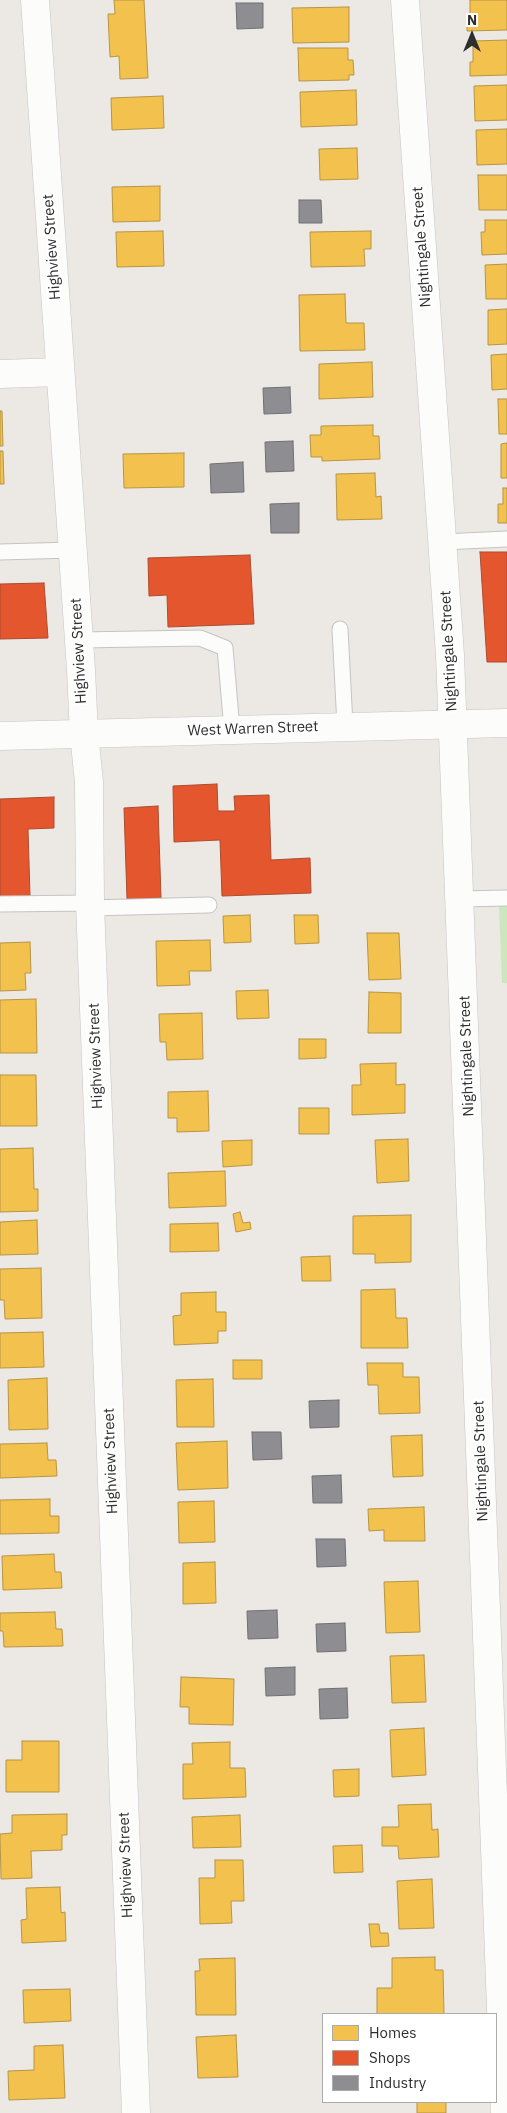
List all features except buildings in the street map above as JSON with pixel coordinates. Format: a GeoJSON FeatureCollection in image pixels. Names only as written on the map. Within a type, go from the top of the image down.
{"type":"FeatureCollection","features":[{"type":"Feature","properties":{"kind":"street","name":"Highview Street"},"geometry":{"type":"LineString","coordinates":[[34,0],[73,550],[84,734],[89,782],[90,906],[136,2113]]}},
{"type":"Feature","properties":{"kind":"street","name":"Nightingale Street"},"geometry":{"type":"LineString","coordinates":[[405,0],[453,724],[505,2113]]}},
{"type":"Feature","properties":{"kind":"street"},"geometry":{"type":"LineString","coordinates":[[0,374],[60,372]]}},
{"type":"Feature","properties":{"kind":"street","name":"West Warren Street"},"geometry":{"type":"LineString","coordinates":[[0,736],[507,723]]}},
{"type":"Feature","properties":{"kind":"lane"},"geometry":{"type":"LineString","coordinates":[[442,542],[507,539]]}},
{"type":"Feature","properties":{"kind":"lane"},"geometry":{"type":"LineString","coordinates":[[0,552],[73,550]]}},
{"type":"Feature","properties":{"kind":"lane"},"geometry":{"type":"LineString","coordinates":[[340,629],[345,726]]}},
{"type":"Feature","properties":{"kind":"lane"},"geometry":{"type":"LineString","coordinates":[[79,640],[200,638],[225,648],[232,730]]}},
{"type":"Feature","properties":{"kind":"lane"},"geometry":{"type":"LineString","coordinates":[[460,899],[507,898]]}},
{"type":"Feature","properties":{"kind":"lane"},"geometry":{"type":"LineString","coordinates":[[0,904],[90,906],[209,905]]}},
{"type":"Feature","properties":{"kind":"green space"},"geometry":{"type":"Polygon","coordinates":[[[499,905],[507,905],[507,983],[502,983],[499,905]]]}}]}
